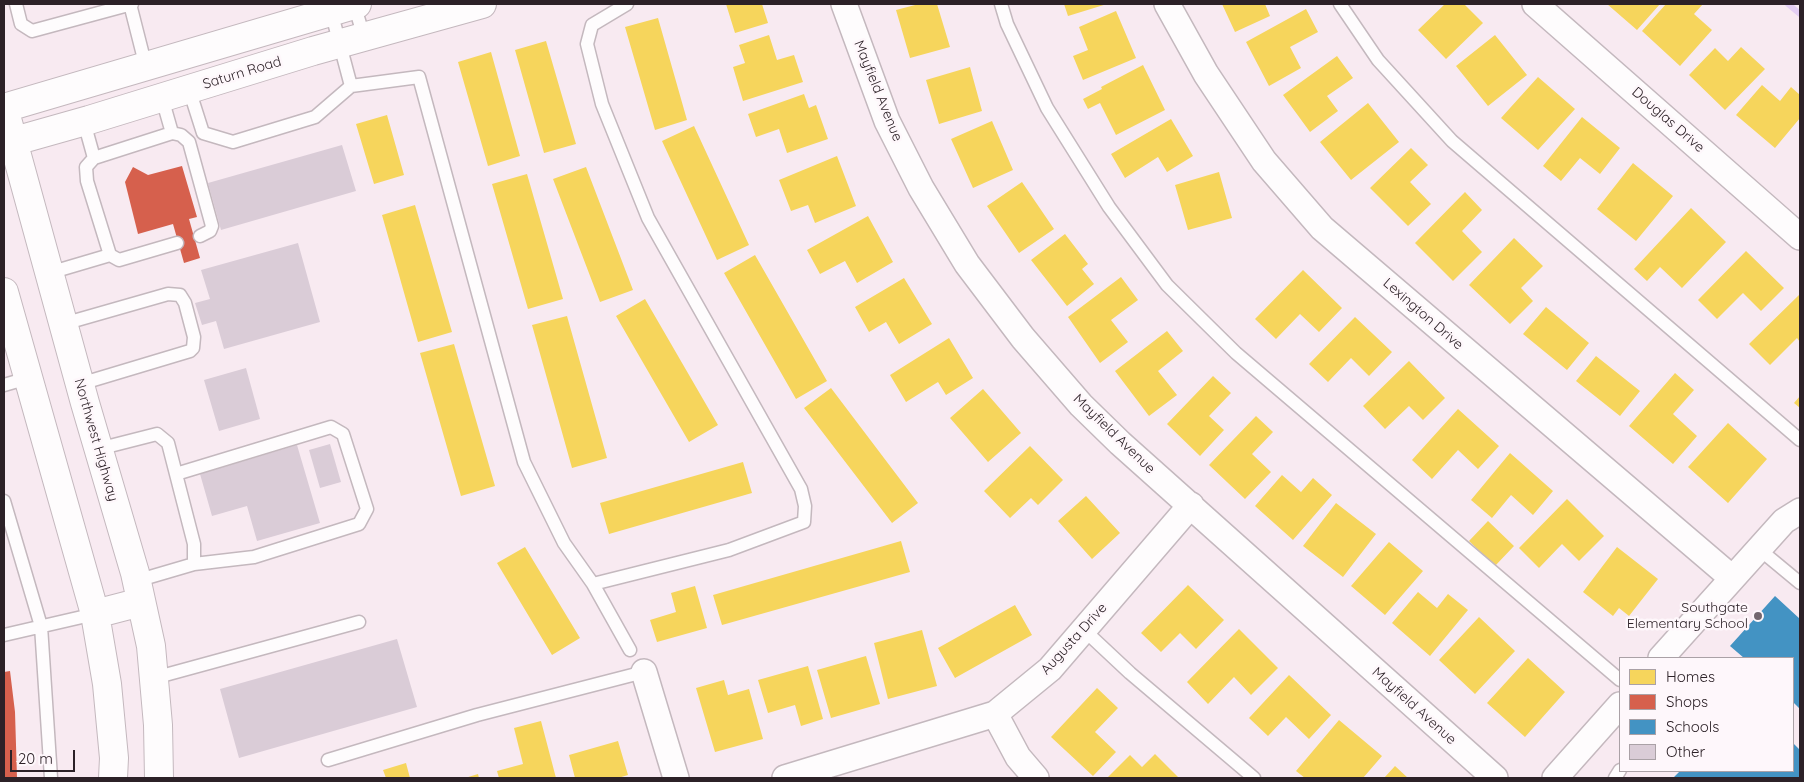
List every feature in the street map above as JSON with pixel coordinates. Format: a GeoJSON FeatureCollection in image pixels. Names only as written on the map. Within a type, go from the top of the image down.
{"type":"FeatureCollection","features":[{"type":"Feature","properties":{"kind":"main road","name":"Saturn Road"},"geometry":{"type":"LineString","coordinates":[[9,142],[84,122],[352,40],[482,4]]}},
{"type":"Feature","properties":{"kind":"main road"},"geometry":{"type":"LineString","coordinates":[[4,108],[349,6]]}},
{"type":"Feature","properties":{"kind":"main road","name":"Northwest Highway"},"geometry":{"type":"LineString","coordinates":[[4,108],[9,142],[49,273],[139,592],[151,646],[158,725],[158,778]]}},
{"type":"Feature","properties":{"kind":"main road"},"geometry":{"type":"LineString","coordinates":[[4,292],[16,381],[95,614],[107,684],[114,758],[113,778]]}},
{"type":"Feature","properties":{"kind":"main road"},"geometry":{"type":"LineString","coordinates":[[95,614],[139,592]]}},
{"type":"Feature","properties":{"kind":"street","name":"Mayfield Avenue"},"geometry":{"type":"LineString","coordinates":[[844,4],[887,122],[921,188],[967,264],[1023,338],[1081,404],[1120,443],[1495,778]]}},
{"type":"Feature","properties":{"kind":"street","name":"Lexington Drive"},"geometry":{"type":"LineString","coordinates":[[1167,4],[1206,74],[1264,160],[1322,228],[1732,578]]}},
{"type":"Feature","properties":{"kind":"street","name":"Douglas Drive"},"geometry":{"type":"LineString","coordinates":[[1535,4],[1800,237]]}},
{"type":"Feature","properties":{"kind":"street","name":"Augusta Drive"},"geometry":{"type":"LineString","coordinates":[[786,778],[995,714],[1050,668],[1190,505]]}},
{"type":"Feature","properties":{"kind":"street"},"geometry":{"type":"LineString","coordinates":[[1662,657],[1784,521],[1800,511]]}},
{"type":"Feature","properties":{"kind":"street"},"geometry":{"type":"LineString","coordinates":[[644,672],[676,778]]}},
{"type":"Feature","properties":{"kind":"street"},"geometry":{"type":"LineString","coordinates":[[1556,778],[1619,706]]}},
{"type":"Feature","properties":{"kind":"street"},"geometry":{"type":"LineString","coordinates":[[995,714],[1018,756],[1036,778]]}},
{"type":"Feature","properties":{"kind":"lane"},"geometry":{"type":"LineString","coordinates":[[16,4],[21,24],[32,31],[131,4],[146,67]]}},
{"type":"Feature","properties":{"kind":"lane"},"geometry":{"type":"LineString","coordinates":[[593,584],[729,550],[804,522],[805,506],[801,489],[648,218],[602,104],[588,44],[592,25],[627,4]]}},
{"type":"Feature","properties":{"kind":"lane"},"geometry":{"type":"LineString","coordinates":[[1001,4],[1008,24],[1047,108],[1109,207],[1167,285],[1243,360],[1619,679]]}},
{"type":"Feature","properties":{"kind":"lane"},"geometry":{"type":"LineString","coordinates":[[1340,4],[1378,60],[1452,140],[1800,440]]}},
{"type":"Feature","properties":{"kind":"lane"},"geometry":{"type":"LineString","coordinates":[[349,6],[352,40],[352,86]]}},
{"type":"Feature","properties":{"kind":"lane"},"geometry":{"type":"LineString","coordinates":[[349,6],[352,40]]}},
{"type":"Feature","properties":{"kind":"lane"},"geometry":{"type":"LineString","coordinates":[[189,89],[203,133],[233,142],[315,117],[352,86],[419,77],[524,462],[564,543],[593,584],[630,650]]}},
{"type":"Feature","properties":{"kind":"lane"},"geometry":{"type":"LineString","coordinates":[[162,98],[172,133]]}},
{"type":"Feature","properties":{"kind":"lane"},"geometry":{"type":"LineString","coordinates":[[84,122],[94,158]]}},
{"type":"Feature","properties":{"kind":"lane"},"geometry":{"type":"LineString","coordinates":[[177,243],[119,260],[110,255],[87,181],[86,167],[94,158],[172,133],[181,135],[189,142],[212,226],[210,231],[200,236]]}},
{"type":"Feature","properties":{"kind":"lane"},"geometry":{"type":"LineString","coordinates":[[49,273],[110,255]]}},
{"type":"Feature","properties":{"kind":"lane"},"geometry":{"type":"LineString","coordinates":[[63,324],[168,294],[180,295],[185,303],[194,337],[193,348],[190,351],[80,384]]}},
{"type":"Feature","properties":{"kind":"lane"},"geometry":{"type":"LineString","coordinates":[[139,592],[194,564],[254,557],[359,524],[368,509],[343,434],[331,427],[176,474]]}},
{"type":"Feature","properties":{"kind":"lane"},"geometry":{"type":"LineString","coordinates":[[98,450],[156,434],[168,442],[194,544],[194,564]]}},
{"type":"Feature","properties":{"kind":"lane"},"geometry":{"type":"LineString","coordinates":[[4,501],[41,626],[51,778]]}},
{"type":"Feature","properties":{"kind":"lane"},"geometry":{"type":"LineString","coordinates":[[1759,549],[1800,583]]}},
{"type":"Feature","properties":{"kind":"lane"},"geometry":{"type":"LineString","coordinates":[[4,635],[95,614]]}},
{"type":"Feature","properties":{"kind":"lane"},"geometry":{"type":"LineString","coordinates":[[154,678],[359,622]]}},
{"type":"Feature","properties":{"kind":"lane"},"geometry":{"type":"LineString","coordinates":[[1084,629],[1130,673],[1254,778]]}},
{"type":"Feature","properties":{"kind":"lane"},"geometry":{"type":"LineString","coordinates":[[328,760],[477,715],[644,672]]}},
{"type":"Feature","properties":{"kind":"building: Homes"},"geometry":{"type":"Polygon","coordinates":[[[726,4],[762,4],[768,23],[735,33],[726,4]]]}},
{"type":"Feature","properties":{"kind":"building: Homes"},"geometry":{"type":"Polygon","coordinates":[[[919,4],[937,4],[950,47],[910,58],[896,10],[919,4]]]}},
{"type":"Feature","properties":{"kind":"building: Homes"},"geometry":{"type":"Polygon","coordinates":[[[1064,4],[1107,4],[1068,16],[1064,4]]]}},
{"type":"Feature","properties":{"kind":"building: Homes"},"geometry":{"type":"Polygon","coordinates":[[[1222,4],[1265,4],[1270,16],[1235,32],[1222,4]]]}},
{"type":"Feature","properties":{"kind":"building: Homes"},"geometry":{"type":"Polygon","coordinates":[[[1445,4],[1464,4],[1483,23],[1446,59],[1418,30],[1445,4]]]}},
{"type":"Feature","properties":{"kind":"building: Homes"},"geometry":{"type":"Polygon","coordinates":[[[1607,4],[1660,4],[1637,30],[1607,4]]]}},
{"type":"Feature","properties":{"kind":"building: Homes"},"geometry":{"type":"Polygon","coordinates":[[[1666,4],[1703,4],[1694,14],[1712,30],[1680,66],[1642,31],[1666,4]]]}},
{"type":"Feature","properties":{"kind":"building: Homes"},"geometry":{"type":"Polygon","coordinates":[[[1306,9],[1318,32],[1290,47],[1301,68],[1269,86],[1246,42],[1306,9]]]}},
{"type":"Feature","properties":{"kind":"building: Homes"},"geometry":{"type":"Polygon","coordinates":[[[1116,11],[1136,58],[1083,80],[1073,56],[1088,50],[1079,27],[1116,11]]]}},
{"type":"Feature","properties":{"kind":"building: Homes"},"geometry":{"type":"Polygon","coordinates":[[[658,18],[687,120],[655,130],[625,27],[658,18]]]}},
{"type":"Feature","properties":{"kind":"building: Homes"},"geometry":{"type":"Polygon","coordinates":[[[769,35],[777,60],[794,55],[803,82],[743,101],[733,67],[745,63],[739,45],[769,35]]]}},
{"type":"Feature","properties":{"kind":"building: Homes"},"geometry":{"type":"Polygon","coordinates":[[[1495,35],[1527,75],[1488,106],[1456,66],[1495,35]]]}},
{"type":"Feature","properties":{"kind":"building: Homes"},"geometry":{"type":"Polygon","coordinates":[[[546,41],[576,144],[544,153],[515,50],[546,41]]]}},
{"type":"Feature","properties":{"kind":"building: Homes"},"geometry":{"type":"Polygon","coordinates":[[[1741,47],[1765,69],[1725,110],[1689,75],[1715,48],[1728,61],[1741,47]]]}},
{"type":"Feature","properties":{"kind":"building: Homes"},"geometry":{"type":"Polygon","coordinates":[[[491,52],[520,156],[488,166],[458,62],[491,52]]]}},
{"type":"Feature","properties":{"kind":"building: Homes"},"geometry":{"type":"Polygon","coordinates":[[[1337,56],[1353,78],[1327,96],[1338,111],[1310,132],[1283,95],[1337,56]]]}},
{"type":"Feature","properties":{"kind":"building: Homes"},"geometry":{"type":"Polygon","coordinates":[[[1143,65],[1165,110],[1116,135],[1100,103],[1088,109],[1083,99],[1102,89],[1101,87],[1143,65]]]}},
{"type":"Feature","properties":{"kind":"building: Homes"},"geometry":{"type":"Polygon","coordinates":[[[970,67],[982,111],[939,124],[926,80],[970,67]]]}},
{"type":"Feature","properties":{"kind":"building: Homes"},"geometry":{"type":"Polygon","coordinates":[[[1538,77],[1575,109],[1538,150],[1501,118],[1538,77]]]}},
{"type":"Feature","properties":{"kind":"building: Homes"},"geometry":{"type":"Polygon","coordinates":[[[1762,85],[1780,101],[1791,87],[1800,95],[1800,118],[1775,148],[1736,115],[1762,85]]]}},
{"type":"Feature","properties":{"kind":"building: Homes"},"geometry":{"type":"Polygon","coordinates":[[[804,94],[809,108],[816,105],[828,139],[787,153],[779,129],[756,137],[748,114],[804,94]]]}},
{"type":"Feature","properties":{"kind":"building: Homes"},"geometry":{"type":"Polygon","coordinates":[[[1368,103],[1399,142],[1351,180],[1320,142],[1368,103]]]}},
{"type":"Feature","properties":{"kind":"building: Homes"},"geometry":{"type":"Polygon","coordinates":[[[387,115],[404,175],[374,184],[356,124],[387,115]]]}},
{"type":"Feature","properties":{"kind":"building: Homes"},"geometry":{"type":"Polygon","coordinates":[[[1582,117],[1620,148],[1600,174],[1580,158],[1561,181],[1543,166],[1582,117]]]}},
{"type":"Feature","properties":{"kind":"building: Homes"},"geometry":{"type":"Polygon","coordinates":[[[1171,119],[1193,156],[1167,172],[1158,157],[1125,178],[1111,154],[1171,119]]]}},
{"type":"Feature","properties":{"kind":"building: Homes"},"geometry":{"type":"Polygon","coordinates":[[[992,121],[1013,170],[973,188],[951,139],[992,121]]]}},
{"type":"Feature","properties":{"kind":"building: Homes"},"geometry":{"type":"Polygon","coordinates":[[[694,126],[749,245],[717,260],[662,141],[694,126]]]}},
{"type":"Feature","properties":{"kind":"building: Homes"},"geometry":{"type":"Polygon","coordinates":[[[1411,148],[1428,165],[1410,182],[1431,204],[1408,226],[1370,188],[1411,148]]]}},
{"type":"Feature","properties":{"kind":"building: Homes"},"geometry":{"type":"Polygon","coordinates":[[[837,156],[856,206],[815,223],[808,205],[791,211],[779,180],[837,156]]]}},
{"type":"Feature","properties":{"kind":"building: Homes"},"geometry":{"type":"Polygon","coordinates":[[[1633,163],[1673,196],[1636,241],[1597,209],[1633,163]]]}},
{"type":"Feature","properties":{"kind":"building: Homes"},"geometry":{"type":"Polygon","coordinates":[[[586,167],[633,290],[600,302],[553,179],[586,167]]]}},
{"type":"Feature","properties":{"kind":"building: Homes"},"geometry":{"type":"Polygon","coordinates":[[[1219,172],[1232,218],[1188,230],[1175,185],[1219,172]]]}},
{"type":"Feature","properties":{"kind":"building: Homes"},"geometry":{"type":"Polygon","coordinates":[[[527,174],[563,299],[528,309],[492,184],[527,174]]]}},
{"type":"Feature","properties":{"kind":"building: Homes"},"geometry":{"type":"Polygon","coordinates":[[[1022,182],[1054,229],[1019,253],[987,206],[1022,182]]]}},
{"type":"Feature","properties":{"kind":"building: Homes"},"geometry":{"type":"Polygon","coordinates":[[[1465,192],[1482,210],[1462,231],[1482,252],[1453,281],[1415,243],[1465,192]]]}},
{"type":"Feature","properties":{"kind":"building: Homes"},"geometry":{"type":"Polygon","coordinates":[[[415,205],[452,332],[418,342],[382,215],[415,205]]]}},
{"type":"Feature","properties":{"kind":"building: Homes"},"geometry":{"type":"Polygon","coordinates":[[[1691,208],[1726,242],[1682,288],[1660,267],[1647,281],[1634,269],[1691,208]]]}},
{"type":"Feature","properties":{"kind":"building: Homes"},"geometry":{"type":"Polygon","coordinates":[[[868,216],[893,262],[857,283],[845,261],[820,274],[807,250],[868,216]]]}},
{"type":"Feature","properties":{"kind":"building: Homes"},"geometry":{"type":"Polygon","coordinates":[[[1065,234],[1088,264],[1082,269],[1094,284],[1067,306],[1031,260],[1065,234]]]}},
{"type":"Feature","properties":{"kind":"building: Homes"},"geometry":{"type":"Polygon","coordinates":[[[1514,238],[1543,266],[1521,288],[1533,301],[1510,324],[1469,285],[1514,238]]]}},
{"type":"Feature","properties":{"kind":"building: Homes"},"geometry":{"type":"Polygon","coordinates":[[[1746,251],[1784,288],[1761,311],[1743,293],[1717,319],[1698,300],[1746,251]]]}},
{"type":"Feature","properties":{"kind":"building: Homes"},"geometry":{"type":"Polygon","coordinates":[[[755,255],[827,381],[796,399],[724,273],[755,255]]]}},
{"type":"Feature","properties":{"kind":"building: Homes"},"geometry":{"type":"Polygon","coordinates":[[[1303,270],[1342,308],[1319,332],[1300,314],[1276,339],[1255,319],[1303,270]]]}},
{"type":"Feature","properties":{"kind":"building: Homes"},"geometry":{"type":"Polygon","coordinates":[[[1121,277],[1138,300],[1111,320],[1128,342],[1100,363],[1068,317],[1121,277]]]}},
{"type":"Feature","properties":{"kind":"building: Homes"},"geometry":{"type":"Polygon","coordinates":[[[904,278],[932,324],[899,344],[886,322],[869,332],[855,307],[904,278]]]}},
{"type":"Feature","properties":{"kind":"building: Homes"},"geometry":{"type":"Polygon","coordinates":[[[1799,295],[1800,342],[1797,338],[1770,365],[1749,344],[1799,295]]]}},
{"type":"Feature","properties":{"kind":"building: Homes"},"geometry":{"type":"Polygon","coordinates":[[[645,299],[718,425],[689,442],[616,316],[645,299]]]}},
{"type":"Feature","properties":{"kind":"building: Homes"},"geometry":{"type":"Polygon","coordinates":[[[1546,307],[1589,343],[1567,370],[1523,334],[1546,307]]]}},
{"type":"Feature","properties":{"kind":"building: Homes"},"geometry":{"type":"Polygon","coordinates":[[[567,316],[607,458],[572,468],[532,325],[567,316]]]}},
{"type":"Feature","properties":{"kind":"building: Homes"},"geometry":{"type":"Polygon","coordinates":[[[1355,317],[1392,352],[1369,376],[1351,358],[1328,382],[1309,364],[1355,317]]]}},
{"type":"Feature","properties":{"kind":"building: Homes"},"geometry":{"type":"Polygon","coordinates":[[[1167,331],[1183,351],[1158,371],[1177,395],[1149,416],[1115,371],[1167,331]]]}},
{"type":"Feature","properties":{"kind":"building: Homes"},"geometry":{"type":"Polygon","coordinates":[[[949,338],[973,378],[946,395],[938,382],[906,402],[890,375],[949,338]]]}},
{"type":"Feature","properties":{"kind":"building: Homes"},"geometry":{"type":"Polygon","coordinates":[[[454,344],[495,486],[461,496],[420,353],[454,344]]]}},
{"type":"Feature","properties":{"kind":"building: Homes"},"geometry":{"type":"Polygon","coordinates":[[[1596,356],[1640,391],[1620,416],[1576,381],[1596,356]]]}},
{"type":"Feature","properties":{"kind":"building: Homes"},"geometry":{"type":"Polygon","coordinates":[[[1409,361],[1445,398],[1423,420],[1409,406],[1385,429],[1363,406],[1409,361]]]}},
{"type":"Feature","properties":{"kind":"building: Homes"},"geometry":{"type":"Polygon","coordinates":[[[1675,373],[1694,390],[1673,414],[1697,436],[1673,464],[1629,426],[1675,373]]]}},
{"type":"Feature","properties":{"kind":"building: Homes"},"geometry":{"type":"Polygon","coordinates":[[[1213,376],[1231,393],[1209,416],[1224,430],[1200,456],[1167,424],[1213,376]]]}},
{"type":"Feature","properties":{"kind":"building: Homes"},"geometry":{"type":"Polygon","coordinates":[[[831,388],[918,503],[892,523],[804,408],[831,388]]]}},
{"type":"Feature","properties":{"kind":"building: Homes"},"geometry":{"type":"Polygon","coordinates":[[[983,389],[1021,433],[988,462],[950,418],[983,389]]]}},
{"type":"Feature","properties":{"kind":"building: Homes"},"geometry":{"type":"Polygon","coordinates":[[[1800,396],[1800,408],[1794,403],[1800,396]]]}},
{"type":"Feature","properties":{"kind":"building: Homes"},"geometry":{"type":"Polygon","coordinates":[[[1458,409],[1499,446],[1478,469],[1458,450],[1432,479],[1412,460],[1458,409]]]}},
{"type":"Feature","properties":{"kind":"building: Homes"},"geometry":{"type":"Polygon","coordinates":[[[1256,416],[1273,432],[1252,454],[1271,472],[1245,499],[1209,465],[1256,416]]]}},
{"type":"Feature","properties":{"kind":"building: Homes"},"geometry":{"type":"Polygon","coordinates":[[[1728,423],[1767,459],[1728,503],[1688,467],[1728,423]]]}},
{"type":"Feature","properties":{"kind":"building: Homes"},"geometry":{"type":"Polygon","coordinates":[[[1030,446],[1063,480],[1038,505],[1031,498],[1010,518],[984,491],[1030,446]]]}},
{"type":"Feature","properties":{"kind":"building: Homes"},"geometry":{"type":"Polygon","coordinates":[[[1510,453],[1553,491],[1533,515],[1511,495],[1492,518],[1471,500],[1510,453]]]}},
{"type":"Feature","properties":{"kind":"building: Homes"},"geometry":{"type":"Polygon","coordinates":[[[743,462],[752,493],[609,534],[600,503],[743,462]]]}},
{"type":"Feature","properties":{"kind":"building: Homes"},"geometry":{"type":"Polygon","coordinates":[[[1282,475],[1301,492],[1313,478],[1332,495],[1293,540],[1255,506],[1282,475]]]}},
{"type":"Feature","properties":{"kind":"building: Homes"},"geometry":{"type":"Polygon","coordinates":[[[1086,496],[1120,533],[1092,559],[1058,521],[1086,496]]]}},
{"type":"Feature","properties":{"kind":"building: Homes"},"geometry":{"type":"Polygon","coordinates":[[[1567,499],[1604,536],[1579,561],[1562,544],[1539,568],[1519,548],[1567,499]]]}},
{"type":"Feature","properties":{"kind":"building: Homes"},"geometry":{"type":"Polygon","coordinates":[[[1336,503],[1376,534],[1343,577],[1303,546],[1336,503]]]}},
{"type":"Feature","properties":{"kind":"building: Homes"},"geometry":{"type":"Polygon","coordinates":[[[1488,521],[1514,546],[1495,566],[1469,541],[1488,521]]]}},
{"type":"Feature","properties":{"kind":"building: Homes"},"geometry":{"type":"Polygon","coordinates":[[[901,541],[910,572],[722,625],[713,595],[901,541]]]}},
{"type":"Feature","properties":{"kind":"building: Homes"},"geometry":{"type":"Polygon","coordinates":[[[1389,542],[1423,571],[1385,615],[1351,586],[1389,542]]]}},
{"type":"Feature","properties":{"kind":"building: Homes"},"geometry":{"type":"Polygon","coordinates":[[[525,547],[580,638],[552,655],[497,563],[525,547]]]}},
{"type":"Feature","properties":{"kind":"building: Homes"},"geometry":{"type":"Polygon","coordinates":[[[1617,547],[1658,579],[1629,616],[1619,608],[1613,616],[1583,592],[1617,547]]]}},
{"type":"Feature","properties":{"kind":"building: Homes"},"geometry":{"type":"Polygon","coordinates":[[[1188,585],[1224,620],[1196,649],[1180,633],[1161,652],[1141,633],[1188,585]]]}},
{"type":"Feature","properties":{"kind":"building: Homes"},"geometry":{"type":"Polygon","coordinates":[[[695,586],[707,628],[657,642],[650,620],[676,612],[671,593],[695,586]]]}},
{"type":"Feature","properties":{"kind":"building: Homes"},"geometry":{"type":"Polygon","coordinates":[[[1418,592],[1437,608],[1448,594],[1468,610],[1430,656],[1392,623],[1418,592]]]}},
{"type":"Feature","properties":{"kind":"building: Homes"},"geometry":{"type":"Polygon","coordinates":[[[1015,605],[1032,635],[955,678],[938,648],[1015,605]]]}},
{"type":"Feature","properties":{"kind":"building: Homes"},"geometry":{"type":"Polygon","coordinates":[[[1479,617],[1515,651],[1475,694],[1439,660],[1479,617]]]}},
{"type":"Feature","properties":{"kind":"building: Homes"},"geometry":{"type":"Polygon","coordinates":[[[1239,629],[1278,668],[1251,695],[1234,677],[1208,704],[1187,682],[1239,629]]]}},
{"type":"Feature","properties":{"kind":"building: Homes"},"geometry":{"type":"Polygon","coordinates":[[[922,630],[937,686],[888,699],[874,643],[922,630]]]}},
{"type":"Feature","properties":{"kind":"building: Homes"},"geometry":{"type":"Polygon","coordinates":[[[866,656],[880,704],[831,718],[817,670],[866,656]]]}},
{"type":"Feature","properties":{"kind":"building: Homes"},"geometry":{"type":"Polygon","coordinates":[[[1528,658],[1565,692],[1525,737],[1487,703],[1528,658]]]}},
{"type":"Feature","properties":{"kind":"building: Homes"},"geometry":{"type":"Polygon","coordinates":[[[808,666],[823,719],[801,726],[795,705],[768,713],[758,680],[808,666]]]}},
{"type":"Feature","properties":{"kind":"building: Homes"},"geometry":{"type":"Polygon","coordinates":[[[1289,675],[1331,715],[1309,739],[1286,717],[1268,736],[1249,718],[1289,675]]]}},
{"type":"Feature","properties":{"kind":"building: Homes"},"geometry":{"type":"Polygon","coordinates":[[[724,680],[728,695],[749,689],[763,739],[715,752],[696,688],[724,680]]]}},
{"type":"Feature","properties":{"kind":"building: Homes"},"geometry":{"type":"Polygon","coordinates":[[[1097,688],[1118,708],[1095,732],[1116,752],[1093,776],[1051,737],[1097,688]]]}},
{"type":"Feature","properties":{"kind":"building: Homes"},"geometry":{"type":"Polygon","coordinates":[[[1339,720],[1382,756],[1363,778],[1305,778],[1296,771],[1339,720]]]}},
{"type":"Feature","properties":{"kind":"building: Homes"},"geometry":{"type":"Polygon","coordinates":[[[541,721],[556,778],[499,778],[497,771],[523,764],[514,728],[541,721]]]}},
{"type":"Feature","properties":{"kind":"building: Homes"},"geometry":{"type":"Polygon","coordinates":[[[618,741],[628,775],[618,778],[575,778],[569,755],[618,741]]]}},
{"type":"Feature","properties":{"kind":"building: Homes"},"geometry":{"type":"Polygon","coordinates":[[[1155,754],[1178,777],[1107,778],[1130,755],[1142,767],[1155,754]]]}},
{"type":"Feature","properties":{"kind":"building: Homes"},"geometry":{"type":"Polygon","coordinates":[[[406,763],[410,778],[386,778],[383,770],[406,763]]]}},
{"type":"Feature","properties":{"kind":"building: Homes"},"geometry":{"type":"Polygon","coordinates":[[[1395,766],[1408,778],[1384,778],[1395,766]]]}},
{"type":"Feature","properties":{"kind":"building: Homes"},"geometry":{"type":"Polygon","coordinates":[[[478,774],[479,778],[465,778],[478,774]]]}},
{"type":"Feature","properties":{"kind":"building: Shops"},"geometry":{"type":"Polygon","coordinates":[[[182,166],[197,217],[189,219],[200,258],[184,263],[173,224],[138,234],[125,182],[133,167],[148,175],[182,166]]]}},
{"type":"Feature","properties":{"kind":"building: Shops"},"geometry":{"type":"Polygon","coordinates":[[[10,671],[15,712],[17,778],[4,778],[4,672],[10,671]]]}},
{"type":"Feature","properties":{"kind":"building: Schools"},"geometry":{"type":"Polygon","coordinates":[[[1775,596],[1800,619],[1800,709],[1794,703],[1794,657],[1743,657],[1730,646],[1775,596]]]}},
{"type":"Feature","properties":{"kind":"building: Schools"},"geometry":{"type":"Polygon","coordinates":[[[1794,744],[1800,750],[1800,778],[1674,777],[1679,772],[1794,772],[1794,744]]]}},
{"type":"Feature","properties":{"kind":"building: Other"},"geometry":{"type":"Polygon","coordinates":[[[342,145],[356,191],[221,230],[208,183],[342,145]]]}},
{"type":"Feature","properties":{"kind":"building: Other"},"geometry":{"type":"Polygon","coordinates":[[[298,243],[320,322],[224,349],[216,321],[202,325],[195,303],[210,299],[201,270],[298,243]]]}},
{"type":"Feature","properties":{"kind":"building: Other"},"geometry":{"type":"Polygon","coordinates":[[[246,368],[260,419],[219,431],[204,380],[246,368]]]}},
{"type":"Feature","properties":{"kind":"building: Other"},"geometry":{"type":"Polygon","coordinates":[[[330,444],[341,482],[320,488],[309,450],[330,444]]]}},
{"type":"Feature","properties":{"kind":"building: Other"},"geometry":{"type":"Polygon","coordinates":[[[297,445],[320,523],[257,541],[247,506],[212,516],[200,474],[297,445]]]}},
{"type":"Feature","properties":{"kind":"building: Other"},"geometry":{"type":"Polygon","coordinates":[[[397,639],[417,707],[239,758],[220,689],[397,639]]]}},
{"type":"Feature","properties":{"kind":"waterway"},"geometry":{"type":"LineString","coordinates":[[1788,4],[1800,14]]}},
{"type":"Feature","properties":{"kind":"place","name":"Southgate Elementary School"},"geometry":{"type":"Point","coordinates":[1758,616]}}]}
